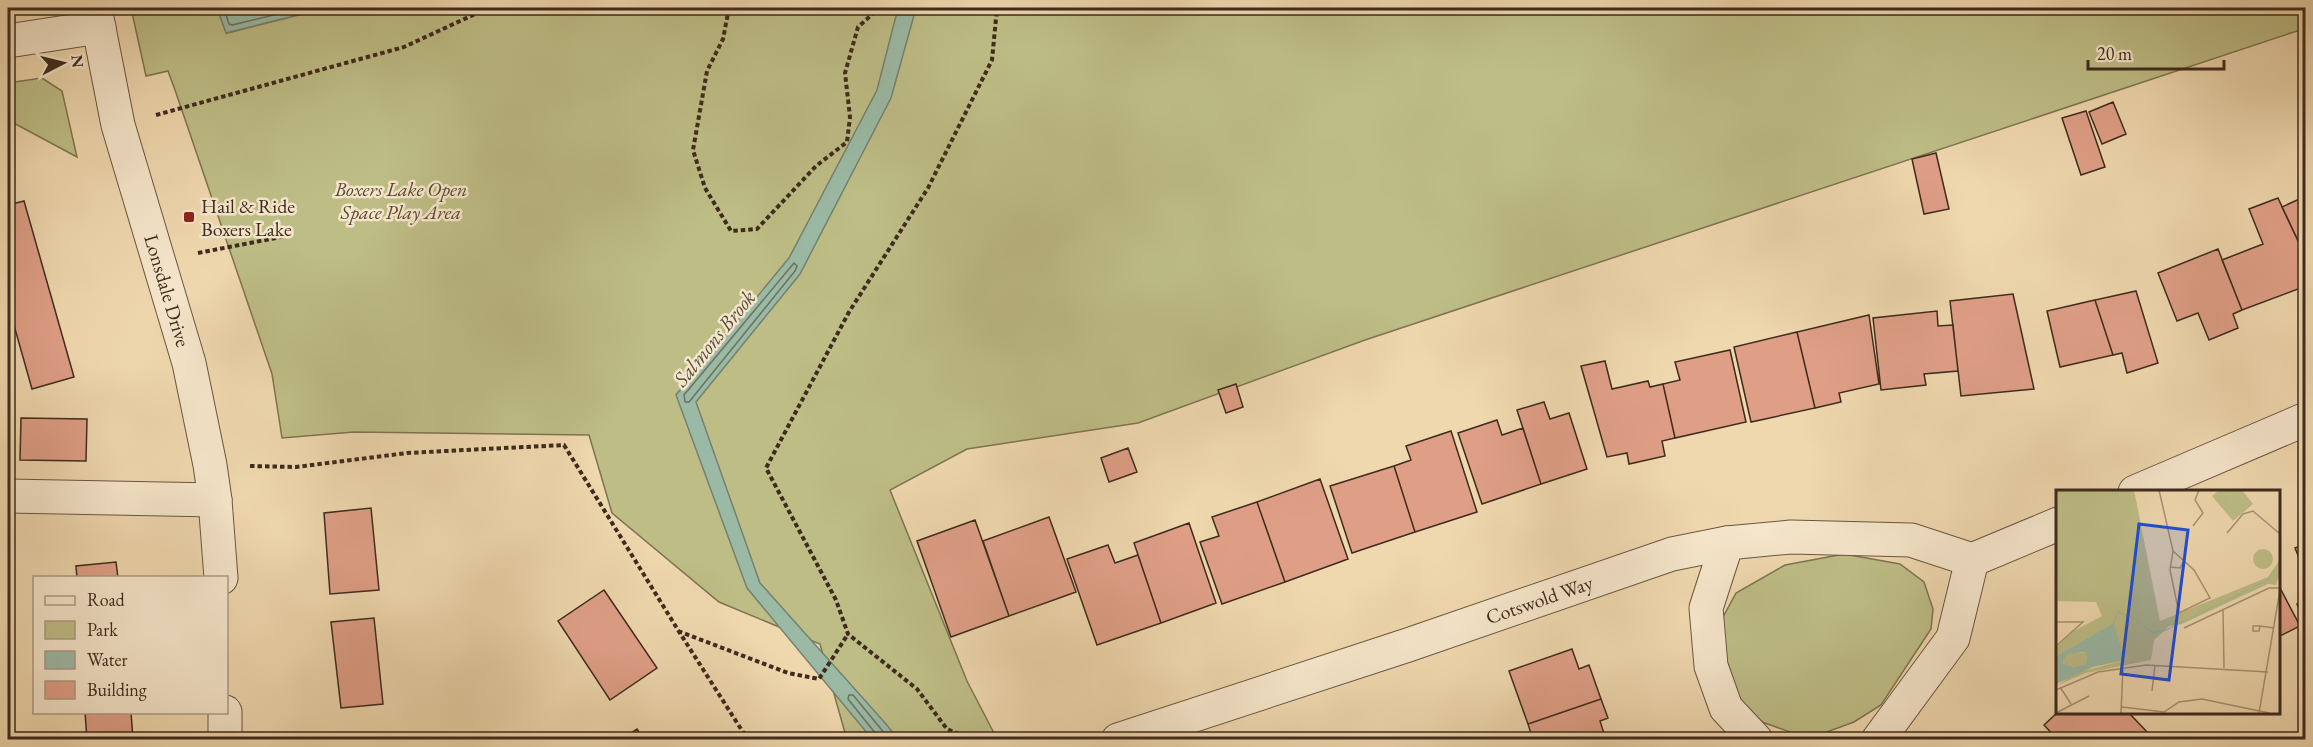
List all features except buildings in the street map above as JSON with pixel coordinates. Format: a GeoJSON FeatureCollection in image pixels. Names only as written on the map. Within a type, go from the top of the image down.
{"type":"FeatureCollection","features":[{"type":"Feature","properties":{"kind":"street","name":"Lonsdale Drive"},"geometry":{"type":"LineString","coordinates":[[97,17],[118,125],[189,363],[210,465],[215,500],[220,576]]}},
{"type":"Feature","properties":{"kind":"street"},"geometry":{"type":"LineString","coordinates":[[8,41],[97,17]]}},
{"type":"Feature","properties":{"kind":"street"},"geometry":{"type":"LineString","coordinates":[[2140,490],[2306,419]]}},
{"type":"Feature","properties":{"kind":"street"},"geometry":{"type":"LineString","coordinates":[[8,496],[215,500]]}},
{"type":"Feature","properties":{"kind":"street"},"geometry":{"type":"LineString","coordinates":[[1878,740],[1953,638],[1972,560],[2056,525]]}},
{"type":"Feature","properties":{"kind":"street","name":"Cotswold Way"},"geometry":{"type":"LineString","coordinates":[[1118,740],[1408,645],[1672,554],[1726,543],[1791,537],[1911,540],[1972,560]]}},
{"type":"Feature","properties":{"kind":"street"},"geometry":{"type":"LineString","coordinates":[[1726,543],[1706,608],[1711,666],[1726,708],[1756,740]]}},
{"type":"Feature","properties":{"kind":"street"},"geometry":{"type":"LineString","coordinates":[[225,714],[225,740]]}},
{"type":"Feature","properties":{"kind":"path"},"geometry":{"type":"LineString","coordinates":[[118,125],[404,47],[488,8]]}},
{"type":"Feature","properties":{"kind":"path"},"geometry":{"type":"LineString","coordinates":[[729,8],[723,39],[707,71],[693,150],[705,188],[731,231],[757,229],[816,166],[847,142],[850,117],[845,73],[858,27],[879,8]]}},
{"type":"Feature","properties":{"kind":"path"},"geometry":{"type":"LineString","coordinates":[[973,740],[947,729],[917,689],[848,634],[836,600],[766,468],[849,312],[928,188],[992,60],[996,8]]}},
{"type":"Feature","properties":{"kind":"path"},"geometry":{"type":"LineString","coordinates":[[159,260],[286,236]]}},
{"type":"Feature","properties":{"kind":"path"},"geometry":{"type":"LineString","coordinates":[[210,465],[296,467],[407,453],[564,445],[748,740]]}},
{"type":"Feature","properties":{"kind":"path"},"geometry":{"type":"LineString","coordinates":[[678,630],[788,673],[819,679],[848,634]]}},
{"type":"Feature","properties":{"kind":"green space","name":"Boxers Lake Open Space Play Area"},"geometry":{"type":"Polygon","coordinates":[[[131,8],[217,8],[227,33],[326,8],[2305,8],[2306,28],[1365,340],[1138,423],[967,449],[890,490],[967,681],[997,739],[847,740],[820,644],[719,602],[612,513],[589,435],[354,432],[282,438],[272,374],[175,90],[168,71],[146,76],[131,8]]]}},
{"type":"Feature","properties":{"kind":"green space"},"geometry":{"type":"Polygon","coordinates":[[[42,78],[62,91],[77,157],[8,120],[8,83],[42,78]]]}},
{"type":"Feature","properties":{"kind":"green space"},"geometry":{"type":"Polygon","coordinates":[[[1844,554],[1900,564],[1924,582],[1933,609],[1931,629],[1881,705],[1854,722],[1824,733],[1793,733],[1762,722],[1739,702],[1725,676],[1722,619],[1736,593],[1785,565],[1844,554]]]}},
{"type":"Feature","properties":{"kind":"water"},"geometry":{"type":"Polygon","coordinates":[[[217,8],[326,8],[226,33],[217,8]]]}},
{"type":"Feature","properties":{"kind":"water"},"geometry":{"type":"Polygon","coordinates":[[[898,8],[916,8],[891,98],[800,274],[696,402],[760,583],[898,739],[873,740],[747,588],[676,395],[789,258],[877,90],[898,8]]]}},
{"type":"Feature","properties":{"kind":"place","name":"Hail & Ride Boxers Lake"},"geometry":{"type":"Point","coordinates":[189,217]}},
{"type":"Feature","properties":{"kind":"water label","name":"Salmons Brook"},"geometry":{"type":"Point","coordinates":[714,338]}}]}
